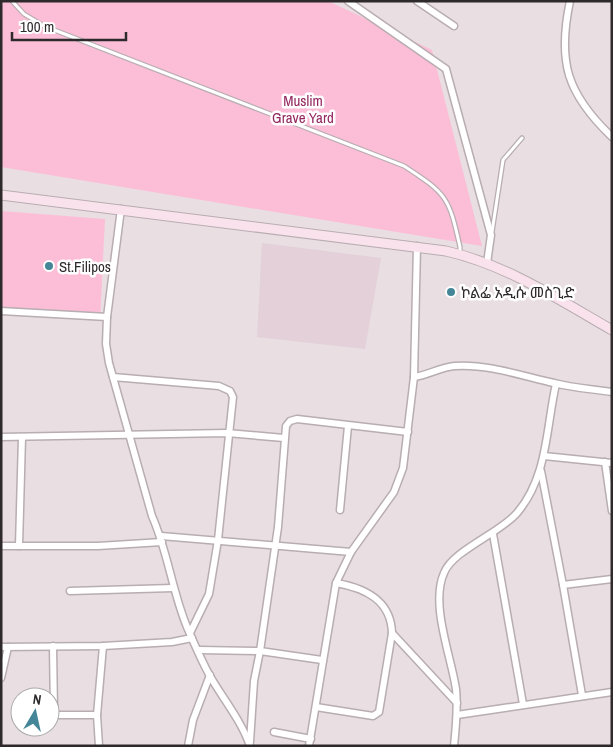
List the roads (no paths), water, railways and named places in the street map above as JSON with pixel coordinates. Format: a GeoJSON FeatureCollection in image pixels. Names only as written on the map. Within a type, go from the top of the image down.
{"type":"FeatureCollection","features":[{"type":"Feature","properties":{"kind":"street"},"geometry":{"type":"LineString","coordinates":[[348,1],[446,69],[491,235],[487,262]]}},
{"type":"Feature","properties":{"kind":"street"},"geometry":{"type":"LineString","coordinates":[[417,1],[454,26]]}},
{"type":"Feature","properties":{"kind":"street"},"geometry":{"type":"LineString","coordinates":[[570,1],[563,49],[566,70],[583,104],[612,137]]}},
{"type":"Feature","properties":{"kind":"street"},"geometry":{"type":"LineString","coordinates":[[1,195],[333,238],[417,246],[460,254],[487,262],[543,290],[612,330]]}},
{"type":"Feature","properties":{"kind":"street"},"geometry":{"type":"LineString","coordinates":[[121,210],[107,317],[106,352],[152,516],[161,539],[173,588],[191,635],[210,675],[250,745]]}},
{"type":"Feature","properties":{"kind":"street"},"geometry":{"type":"LineString","coordinates":[[274,732],[310,742],[336,583],[351,552],[367,533],[398,484],[403,468],[414,377],[417,246]]}},
{"type":"Feature","properties":{"kind":"street"},"geometry":{"type":"LineString","coordinates":[[1,311],[107,317]]}},
{"type":"Feature","properties":{"kind":"street"},"geometry":{"type":"LineString","coordinates":[[414,377],[431,374],[447,367],[476,367],[502,370],[556,384],[612,392]]}},
{"type":"Feature","properties":{"kind":"street"},"geometry":{"type":"LineString","coordinates":[[1,678],[5,647],[103,646],[172,642],[191,635],[209,594],[218,540],[233,397],[227,389],[113,377]]}},
{"type":"Feature","properties":{"kind":"street"},"geometry":{"type":"LineString","coordinates":[[454,746],[457,704],[442,617],[441,583],[444,572],[454,559],[493,534],[516,514],[540,471],[556,384]]}},
{"type":"Feature","properties":{"kind":"street"},"geometry":{"type":"LineString","coordinates":[[250,745],[254,681],[278,527],[286,426],[293,420],[408,432]]}},
{"type":"Feature","properties":{"kind":"street"},"geometry":{"type":"LineString","coordinates":[[340,510],[348,426]]}},
{"type":"Feature","properties":{"kind":"street"},"geometry":{"type":"LineString","coordinates":[[1,437],[128,433],[228,433],[284,438]]}},
{"type":"Feature","properties":{"kind":"street"},"geometry":{"type":"LineString","coordinates":[[19,546],[22,437]]}},
{"type":"Feature","properties":{"kind":"street"},"geometry":{"type":"LineString","coordinates":[[544,456],[608,462],[612,511]]}},
{"type":"Feature","properties":{"kind":"street"},"geometry":{"type":"LineString","coordinates":[[540,471],[564,585],[582,695]]}},
{"type":"Feature","properties":{"kind":"street"},"geometry":{"type":"LineString","coordinates":[[493,534],[523,704]]}},
{"type":"Feature","properties":{"kind":"street"},"geometry":{"type":"LineString","coordinates":[[1,546],[98,546],[161,539],[218,540],[351,552]]}},
{"type":"Feature","properties":{"kind":"street"},"geometry":{"type":"LineString","coordinates":[[564,585],[612,579]]}},
{"type":"Feature","properties":{"kind":"street"},"geometry":{"type":"LineString","coordinates":[[316,707],[373,716],[380,712],[392,633],[391,621],[386,610],[377,600],[357,589],[336,583]]}},
{"type":"Feature","properties":{"kind":"street"},"geometry":{"type":"LineString","coordinates":[[70,591],[173,588]]}},
{"type":"Feature","properties":{"kind":"street"},"geometry":{"type":"LineString","coordinates":[[392,633],[457,704]]}},
{"type":"Feature","properties":{"kind":"street"},"geometry":{"type":"LineString","coordinates":[[54,646],[54,713],[57,715],[97,715]]}},
{"type":"Feature","properties":{"kind":"street"},"geometry":{"type":"LineString","coordinates":[[99,746],[97,715],[103,646]]}},
{"type":"Feature","properties":{"kind":"street"},"geometry":{"type":"LineString","coordinates":[[199,650],[260,651],[322,660]]}},
{"type":"Feature","properties":{"kind":"street"},"geometry":{"type":"LineString","coordinates":[[188,746],[193,720],[210,675]]}},
{"type":"Feature","properties":{"kind":"street"},"geometry":{"type":"LineString","coordinates":[[457,715],[612,692]]}},
{"type":"Feature","properties":{"kind":"lane"},"geometry":{"type":"LineString","coordinates":[[12,1],[24,14],[44,26],[404,166],[441,192],[449,204],[460,247],[460,254]]}},
{"type":"Feature","properties":{"kind":"lane"},"geometry":{"type":"LineString","coordinates":[[491,235],[497,210],[502,160],[522,138]]}},
{"type":"Feature","properties":{"kind":"place","name":"St.Filipos"},"geometry":{"type":"Point","coordinates":[49,266]}},
{"type":"Feature","properties":{"kind":"place","name":"ኮልፌ አዲሱ መስጊድ"},"geometry":{"type":"Point","coordinates":[451,292]}},
{"type":"Feature","properties":{"kind":"park label","name":"Muslim Grave Yard"},"geometry":{"type":"Point","coordinates":[303,108]}}]}
